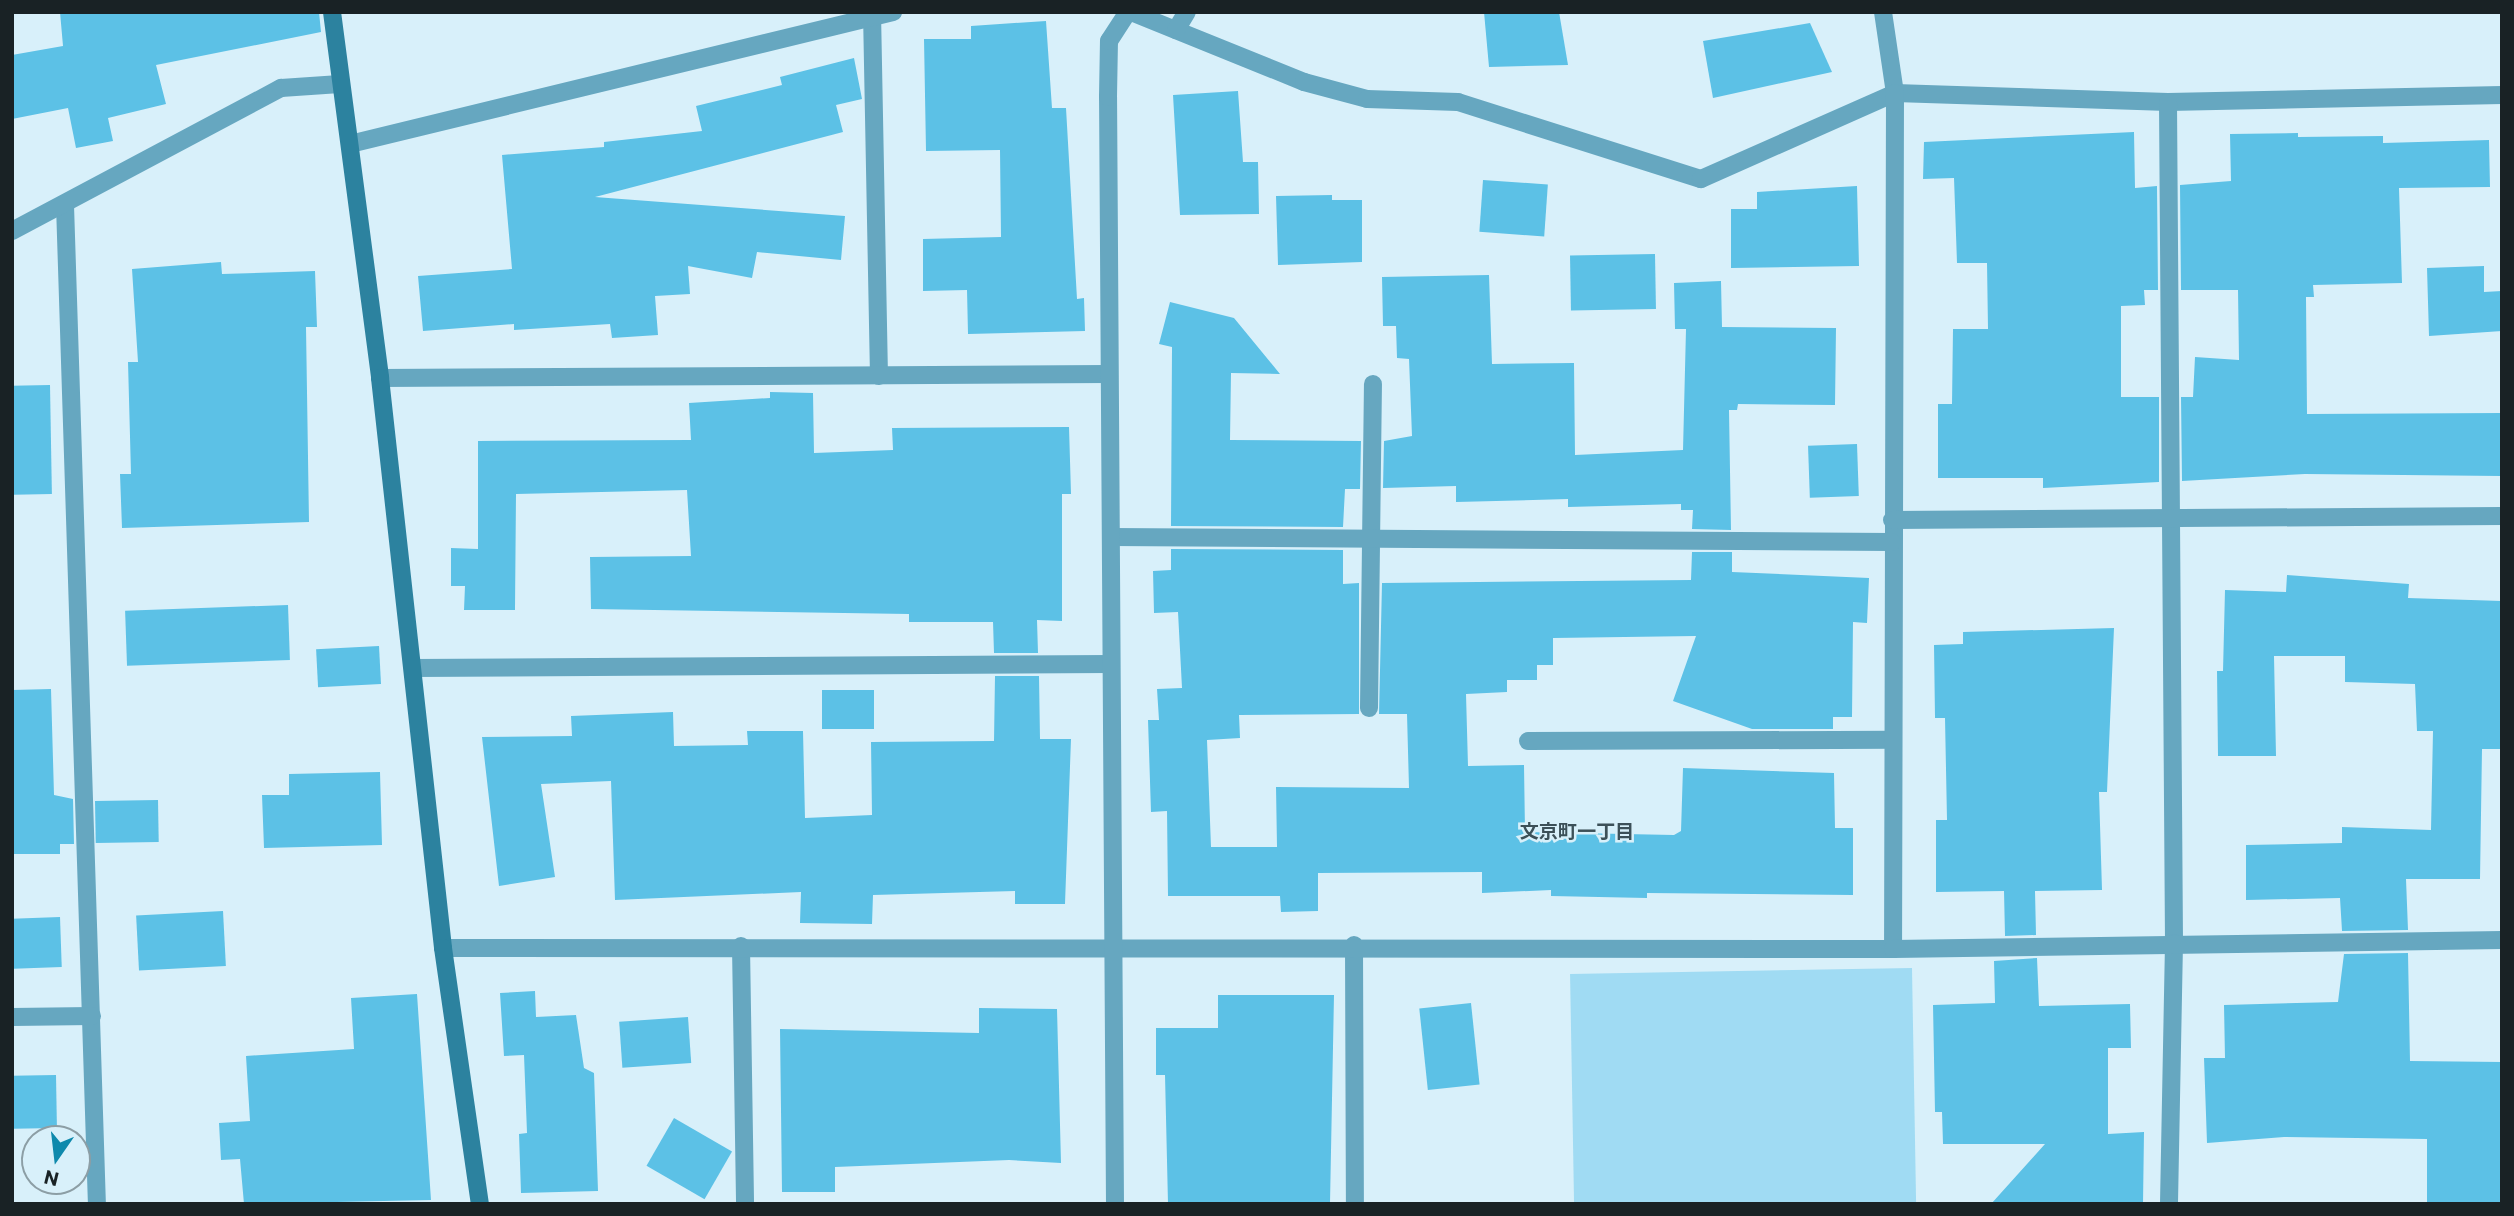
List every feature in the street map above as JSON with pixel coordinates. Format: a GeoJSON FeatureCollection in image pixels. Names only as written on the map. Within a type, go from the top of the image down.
{"type":"FeatureCollection","features":[{"type":"Feature","properties":{"kind":"street"},"geometry":{"type":"LineString","coordinates":[[332,12],[380,378],[443,948],[480,1204]]}},
{"type":"Feature","properties":{"kind":"street"},"geometry":{"type":"LineString","coordinates":[[350,144],[893,12]]}},
{"type":"Feature","properties":{"kind":"street"},"geometry":{"type":"LineString","coordinates":[[1115,1204],[1109,41],[1130,12],[1304,82],[1367,99],[1458,102],[1701,179],[1895,93],[2168,102],[2502,95]]}},
{"type":"Feature","properties":{"kind":"street"},"geometry":{"type":"LineString","coordinates":[[1175,30],[1188,12]]}},
{"type":"Feature","properties":{"kind":"street"},"geometry":{"type":"LineString","coordinates":[[1883,12],[1895,93],[1893,949]]}},
{"type":"Feature","properties":{"kind":"street"},"geometry":{"type":"LineString","coordinates":[[873,15],[879,376]]}},
{"type":"Feature","properties":{"kind":"street"},"geometry":{"type":"LineString","coordinates":[[12,232],[281,88],[340,84]]}},
{"type":"Feature","properties":{"kind":"street"},"geometry":{"type":"LineString","coordinates":[[2168,102],[2174,943],[2169,1204]]}},
{"type":"Feature","properties":{"kind":"street"},"geometry":{"type":"LineString","coordinates":[[65,205],[97,1204]]}},
{"type":"Feature","properties":{"kind":"street"},"geometry":{"type":"LineString","coordinates":[[380,378],[1110,374]]}},
{"type":"Feature","properties":{"kind":"street"},"geometry":{"type":"LineString","coordinates":[[1370,708],[1373,384]]}},
{"type":"Feature","properties":{"kind":"street"},"geometry":{"type":"LineString","coordinates":[[1892,520],[2502,516]]}},
{"type":"Feature","properties":{"kind":"street"},"geometry":{"type":"LineString","coordinates":[[1111,537],[1892,542]]}},
{"type":"Feature","properties":{"kind":"street"},"geometry":{"type":"LineString","coordinates":[[413,668],[1111,664]]}},
{"type":"Feature","properties":{"kind":"street"},"geometry":{"type":"LineString","coordinates":[[1528,741],[1892,740]]}},
{"type":"Feature","properties":{"kind":"street"},"geometry":{"type":"LineString","coordinates":[[443,948],[1354,945],[1893,949],[2502,940]]}},
{"type":"Feature","properties":{"kind":"street"},"geometry":{"type":"LineString","coordinates":[[1354,945],[1355,1204]]}},
{"type":"Feature","properties":{"kind":"street"},"geometry":{"type":"LineString","coordinates":[[741,946],[745,1204]]}},
{"type":"Feature","properties":{"kind":"street"},"geometry":{"type":"LineString","coordinates":[[12,1017],[92,1016]]}},
{"type":"Feature","properties":{"kind":"shaded area"},"geometry":{"type":"Polygon","coordinates":[[[1912,968],[1916,1204],[1574,1204],[1570,974],[1912,968]]]}},
{"type":"Feature","properties":{"kind":"building"},"geometry":{"type":"Polygon","coordinates":[[[60,12],[319,12],[321,32],[156,65],[166,104],[108,118],[113,141],[76,148],[68,108],[12,119],[12,55],[63,46],[60,12]]]}},
{"type":"Feature","properties":{"kind":"building"},"geometry":{"type":"Polygon","coordinates":[[[1484,12],[1559,12],[1568,65],[1489,67],[1484,12]]]}},
{"type":"Feature","properties":{"kind":"building"},"geometry":{"type":"Polygon","coordinates":[[[1046,21],[1052,108],[1066,108],[1077,299],[1084,298],[1085,331],[968,334],[967,290],[923,291],[923,239],[1001,237],[1000,150],[926,151],[924,39],[971,39],[971,26],[1046,21]]]}},
{"type":"Feature","properties":{"kind":"building"},"geometry":{"type":"Polygon","coordinates":[[[1810,23],[1832,72],[1713,98],[1703,41],[1810,23]]]}},
{"type":"Feature","properties":{"kind":"building"},"geometry":{"type":"Polygon","coordinates":[[[854,58],[862,99],[836,105],[843,132],[595,197],[845,216],[841,260],[757,252],[752,278],[688,266],[690,294],[655,296],[658,335],[612,338],[610,324],[514,330],[514,324],[423,331],[418,276],[512,269],[502,155],[604,147],[604,142],[702,131],[696,106],[782,85],[780,77],[854,58]]]}},
{"type":"Feature","properties":{"kind":"building"},"geometry":{"type":"Polygon","coordinates":[[[1238,91],[1243,162],[1258,162],[1259,214],[1180,215],[1173,95],[1238,91]]]}},
{"type":"Feature","properties":{"kind":"building"},"geometry":{"type":"Polygon","coordinates":[[[2134,132],[2135,188],[2157,186],[2158,290],[2144,290],[2145,305],[2121,306],[2121,397],[2159,397],[2159,482],[2043,488],[2043,478],[1938,478],[1938,404],[1952,404],[1953,329],[1988,329],[1987,263],[1957,263],[1954,178],[1923,179],[1924,142],[2134,132]]]}},
{"type":"Feature","properties":{"kind":"building"},"geometry":{"type":"Polygon","coordinates":[[[2298,133],[2298,137],[2383,136],[2383,143],[2489,140],[2490,187],[2399,188],[2402,283],[2313,285],[2314,297],[2306,297],[2307,414],[2502,413],[2501,476],[2305,474],[2182,481],[2181,397],[2193,397],[2195,357],[2239,360],[2238,290],[2181,290],[2180,185],[2231,181],[2230,134],[2298,133]]]}},
{"type":"Feature","properties":{"kind":"building"},"geometry":{"type":"Polygon","coordinates":[[[1483,180],[1548,185],[1544,236],[1479,232],[1483,180]]]}},
{"type":"Feature","properties":{"kind":"building"},"geometry":{"type":"Polygon","coordinates":[[[1857,186],[1859,266],[1731,268],[1731,209],[1757,209],[1757,192],[1857,186]]]}},
{"type":"Feature","properties":{"kind":"building"},"geometry":{"type":"Polygon","coordinates":[[[1332,195],[1332,200],[1362,200],[1362,262],[1278,265],[1276,196],[1332,195]]]}},
{"type":"Feature","properties":{"kind":"building"},"geometry":{"type":"Polygon","coordinates":[[[1655,254],[1656,309],[1571,310],[1570,255],[1655,254]]]}},
{"type":"Feature","properties":{"kind":"building"},"geometry":{"type":"Polygon","coordinates":[[[221,262],[222,274],[315,271],[317,327],[306,327],[309,522],[122,528],[120,474],[131,474],[128,362],[138,362],[132,269],[221,262]]]}},
{"type":"Feature","properties":{"kind":"building"},"geometry":{"type":"Polygon","coordinates":[[[2484,266],[2484,292],[2502,291],[2502,331],[2429,336],[2427,268],[2484,266]]]}},
{"type":"Feature","properties":{"kind":"building"},"geometry":{"type":"Polygon","coordinates":[[[1489,275],[1492,364],[1574,363],[1575,455],[1683,450],[1686,329],[1675,329],[1674,283],[1721,281],[1722,327],[1836,328],[1835,405],[1738,404],[1737,410],[1729,410],[1731,530],[1692,529],[1693,510],[1681,510],[1681,504],[1568,507],[1568,499],[1456,502],[1456,486],[1383,488],[1384,441],[1412,436],[1409,359],[1397,358],[1396,326],[1383,326],[1382,277],[1489,275]]]}},
{"type":"Feature","properties":{"kind":"building"},"geometry":{"type":"Polygon","coordinates":[[[1170,302],[1234,318],[1280,374],[1231,373],[1230,440],[1361,441],[1360,489],[1345,489],[1343,527],[1171,526],[1172,347],[1159,344],[1170,302]]]}},
{"type":"Feature","properties":{"kind":"building"},"geometry":{"type":"Polygon","coordinates":[[[50,385],[52,494],[14,495],[12,386],[50,385]]]}},
{"type":"Feature","properties":{"kind":"building"},"geometry":{"type":"Polygon","coordinates":[[[770,392],[813,393],[814,453],[893,450],[892,428],[1069,427],[1071,494],[1062,494],[1062,621],[1037,620],[1038,653],[994,653],[993,622],[909,622],[909,614],[591,609],[590,557],[691,556],[687,490],[516,494],[515,610],[464,610],[465,586],[451,586],[451,548],[478,549],[478,441],[691,440],[689,403],[770,398],[770,392]]]}},
{"type":"Feature","properties":{"kind":"building"},"geometry":{"type":"Polygon","coordinates":[[[1857,444],[1859,496],[1810,498],[1808,446],[1857,444]]]}},
{"type":"Feature","properties":{"kind":"building"},"geometry":{"type":"Polygon","coordinates":[[[1171,549],[1343,550],[1343,584],[1359,583],[1359,714],[1239,715],[1240,738],[1207,740],[1211,847],[1277,847],[1276,787],[1409,788],[1407,714],[1379,714],[1382,583],[1691,580],[1692,552],[1732,552],[1732,572],[1869,578],[1867,623],[1853,622],[1852,717],[1833,717],[1833,729],[1752,729],[1673,701],[1696,636],[1553,638],[1553,665],[1537,665],[1537,680],[1507,680],[1507,692],[1466,694],[1468,766],[1524,765],[1525,832],[1674,835],[1681,831],[1683,768],[1834,773],[1835,828],[1853,828],[1853,895],[1647,893],[1647,898],[1551,896],[1551,890],[1482,893],[1482,872],[1318,873],[1318,911],[1281,912],[1280,896],[1168,896],[1167,811],[1151,812],[1148,720],[1159,720],[1157,689],[1182,688],[1178,612],[1154,613],[1153,571],[1171,570],[1171,549]]]}},
{"type":"Feature","properties":{"kind":"building"},"geometry":{"type":"Polygon","coordinates":[[[2287,575],[2409,584],[2408,598],[2502,601],[2502,749],[2482,749],[2480,879],[2406,879],[2408,930],[2342,931],[2340,898],[2246,900],[2246,845],[2342,843],[2342,827],[2431,830],[2433,731],[2417,731],[2415,684],[2345,682],[2345,656],[2274,656],[2276,756],[2218,756],[2217,671],[2223,671],[2225,590],[2286,592],[2287,575]]]}},
{"type":"Feature","properties":{"kind":"building"},"geometry":{"type":"Polygon","coordinates":[[[288,605],[290,660],[127,666],[125,611],[288,605]]]}},
{"type":"Feature","properties":{"kind":"building"},"geometry":{"type":"Polygon","coordinates":[[[2114,628],[2107,792],[2099,792],[2102,890],[2035,891],[2036,935],[2005,936],[2004,891],[1936,892],[1936,820],[1947,820],[1945,718],[1935,718],[1934,645],[1963,644],[1963,632],[2114,628]]]}},
{"type":"Feature","properties":{"kind":"building"},"geometry":{"type":"Polygon","coordinates":[[[379,646],[381,684],[318,687],[316,649],[379,646]]]}},
{"type":"Feature","properties":{"kind":"building"},"geometry":{"type":"Polygon","coordinates":[[[995,676],[1039,676],[1040,739],[1071,739],[1065,904],[1015,904],[1015,891],[873,895],[872,924],[800,923],[801,892],[615,900],[611,781],[541,784],[555,877],[499,886],[482,737],[572,736],[571,716],[673,712],[674,746],[748,745],[747,731],[803,731],[805,818],[872,815],[871,742],[994,741],[995,676]]]}},
{"type":"Feature","properties":{"kind":"building"},"geometry":{"type":"Polygon","coordinates":[[[51,689],[54,795],[73,799],[74,844],[60,844],[60,854],[12,854],[12,690],[51,689]]]}},
{"type":"Feature","properties":{"kind":"building"},"geometry":{"type":"Polygon","coordinates":[[[822,690],[874,690],[874,729],[822,729],[822,690]]]}},
{"type":"Feature","properties":{"kind":"building"},"geometry":{"type":"Polygon","coordinates":[[[380,772],[382,845],[264,848],[262,795],[289,795],[289,774],[380,772]]]}},
{"type":"Feature","properties":{"kind":"building"},"geometry":{"type":"Polygon","coordinates":[[[158,800],[159,842],[96,843],[95,801],[158,800]]]}},
{"type":"Feature","properties":{"kind":"building"},"geometry":{"type":"Polygon","coordinates":[[[223,911],[226,966],[139,970],[136,916],[223,911]]]}},
{"type":"Feature","properties":{"kind":"building"},"geometry":{"type":"Polygon","coordinates":[[[60,917],[62,967],[14,969],[12,919],[60,917]]]}},
{"type":"Feature","properties":{"kind":"building"},"geometry":{"type":"Polygon","coordinates":[[[2408,953],[2410,1061],[2502,1062],[2502,1204],[2427,1204],[2427,1139],[2284,1137],[2207,1143],[2204,1058],[2225,1058],[2224,1005],[2338,1002],[2344,954],[2408,953]]]}},
{"type":"Feature","properties":{"kind":"building"},"geometry":{"type":"Polygon","coordinates":[[[2037,958],[2039,1006],[2130,1004],[2131,1048],[2108,1048],[2108,1134],[2144,1132],[2143,1204],[1991,1204],[2045,1144],[1943,1144],[1942,1112],[1935,1112],[1933,1005],[1995,1003],[1994,961],[2037,958]]]}},
{"type":"Feature","properties":{"kind":"building"},"geometry":{"type":"Polygon","coordinates":[[[535,991],[536,1017],[576,1015],[584,1068],[594,1073],[598,1191],[521,1193],[519,1134],[527,1133],[524,1055],[504,1056],[500,993],[535,991]]]}},
{"type":"Feature","properties":{"kind":"building"},"geometry":{"type":"Polygon","coordinates":[[[417,994],[431,1200],[244,1204],[240,1159],[221,1160],[219,1123],[250,1121],[246,1056],[354,1049],[351,998],[417,994]]]}},
{"type":"Feature","properties":{"kind":"building"},"geometry":{"type":"Polygon","coordinates":[[[1218,995],[1334,995],[1330,1204],[1168,1204],[1165,1075],[1156,1075],[1156,1028],[1218,1028],[1218,995]]]}},
{"type":"Feature","properties":{"kind":"building"},"geometry":{"type":"Polygon","coordinates":[[[1471,1003],[1480,1085],[1428,1090],[1419,1008],[1471,1003]]]}},
{"type":"Feature","properties":{"kind":"building"},"geometry":{"type":"Polygon","coordinates":[[[979,1008],[1057,1009],[1061,1163],[1009,1160],[835,1167],[835,1192],[782,1192],[780,1029],[979,1033],[979,1008]]]}},
{"type":"Feature","properties":{"kind":"building"},"geometry":{"type":"Polygon","coordinates":[[[688,1017],[691,1063],[622,1068],[619,1022],[688,1017]]]}},
{"type":"Feature","properties":{"kind":"building"},"geometry":{"type":"Polygon","coordinates":[[[56,1075],[57,1125],[21,1125],[21,1129],[13,1129],[12,1076],[56,1075]]]}},
{"type":"Feature","properties":{"kind":"building"},"geometry":{"type":"Polygon","coordinates":[[[674,1118],[732,1152],[705,1199],[646,1166],[674,1118]]]}},
{"type":"Feature","properties":{"kind":"district","name":"文京町一丁目"},"geometry":{"type":"Point","coordinates":[1577,831]}}]}
